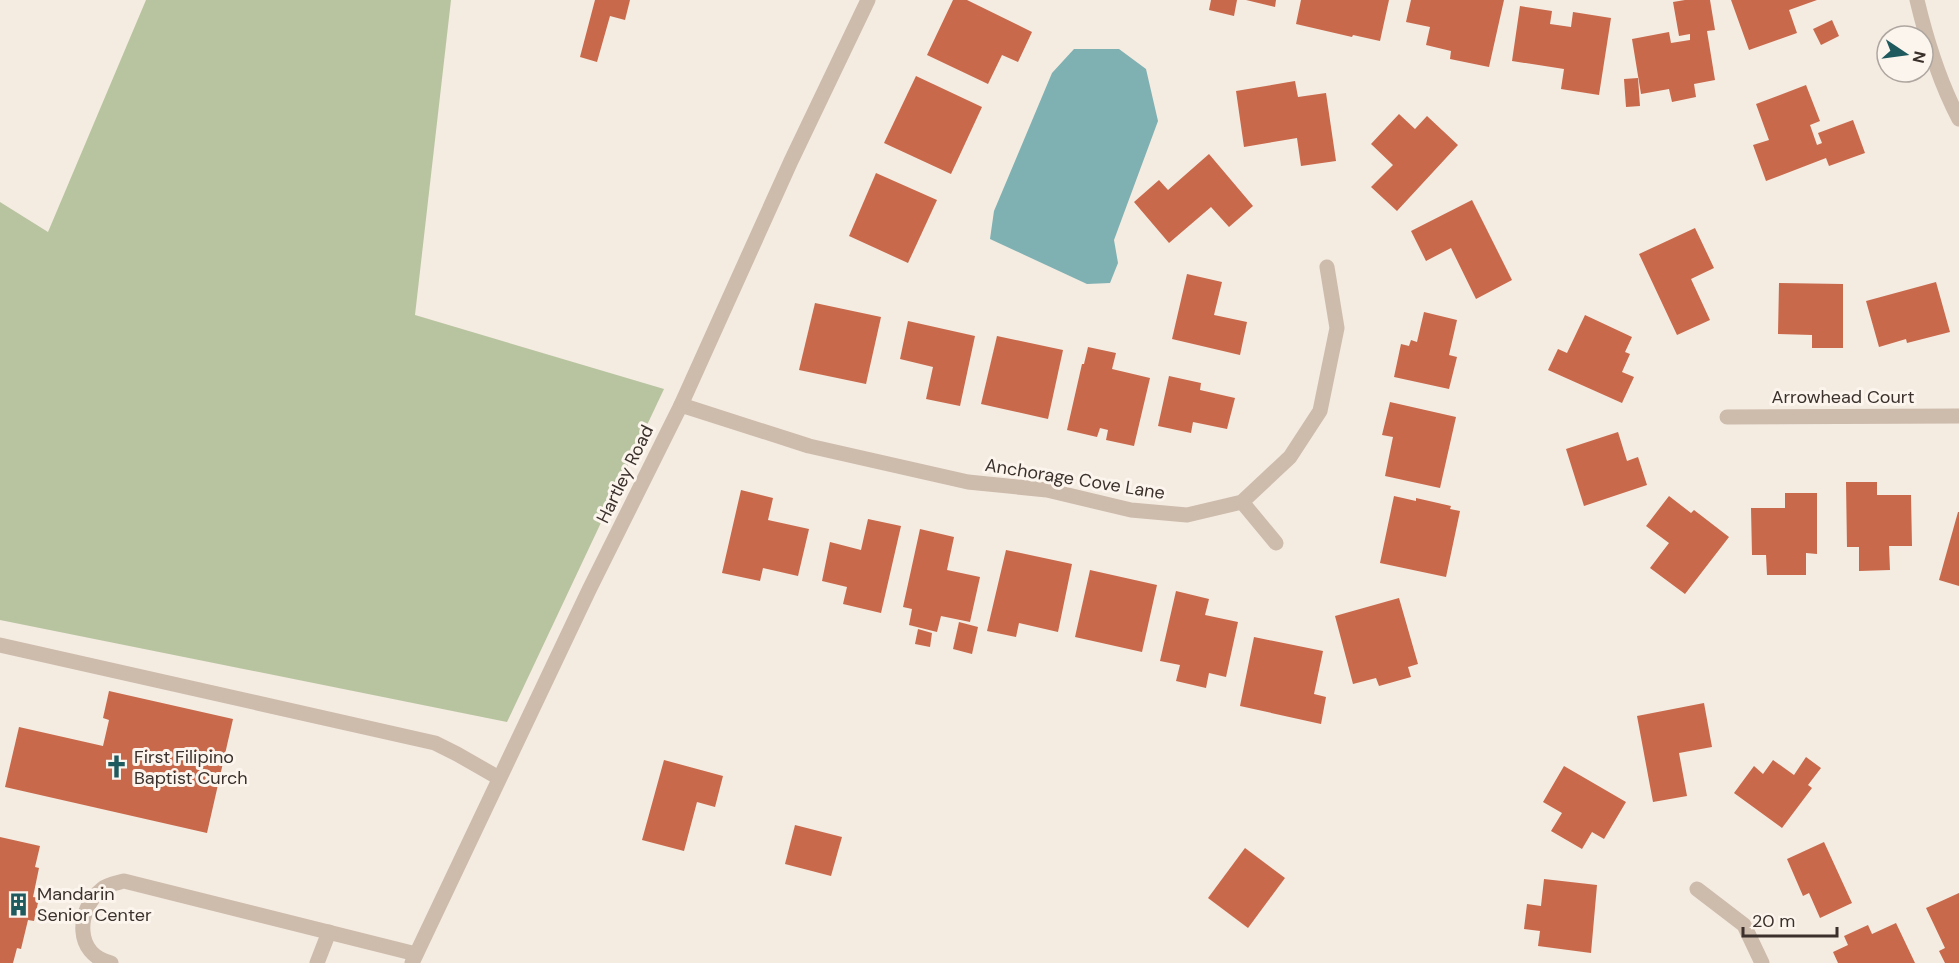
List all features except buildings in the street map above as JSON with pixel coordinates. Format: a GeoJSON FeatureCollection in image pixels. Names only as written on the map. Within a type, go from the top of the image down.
{"type":"FeatureCollection","features":[{"type":"Feature","properties":{"kind":"street","name":"Hartley Road"},"geometry":{"type":"LineString","coordinates":[[414,958],[589,590],[681,405],[791,161],[868,0]]}},
{"type":"Feature","properties":{"kind":"street"},"geometry":{"type":"LineString","coordinates":[[1917,0],[1931,55],[1948,100],[1959,119]]}},
{"type":"Feature","properties":{"kind":"street"},"geometry":{"type":"LineString","coordinates":[[1276,543],[1242,502],[1290,457],[1320,411],[1337,328],[1327,267]]}},
{"type":"Feature","properties":{"kind":"street","name":"Anchorage Cove Lane"},"geometry":{"type":"LineString","coordinates":[[681,405],[809,446],[968,482],[1047,490],[1131,510],[1186,515],[1242,502]]}},
{"type":"Feature","properties":{"kind":"street","name":"Arrowhead Court"},"geometry":{"type":"LineString","coordinates":[[1727,417],[1959,416]]}},
{"type":"Feature","properties":{"kind":"street"},"geometry":{"type":"LineString","coordinates":[[0,645],[435,743],[499,778]]}},
{"type":"Feature","properties":{"kind":"street"},"geometry":{"type":"LineString","coordinates":[[111,963],[96,958],[88,951],[83,923],[90,904],[102,888],[124,881],[329,932],[414,958]]}},
{"type":"Feature","properties":{"kind":"street"},"geometry":{"type":"LineString","coordinates":[[1697,889],[1744,925],[1762,963]]}},
{"type":"Feature","properties":{"kind":"street"},"geometry":{"type":"LineString","coordinates":[[317,963],[329,932]]}},
{"type":"Feature","properties":{"kind":"green space"},"geometry":{"type":"Polygon","coordinates":[[[146,0],[451,0],[415,315],[664,389],[507,722],[0,620],[0,202],[48,232],[146,0]]]}},
{"type":"Feature","properties":{"kind":"water"},"geometry":{"type":"Polygon","coordinates":[[[1074,49],[1119,49],[1146,69],[1158,121],[1114,240],[1118,263],[1110,283],[1087,284],[990,239],[994,211],[1052,73],[1074,49]]]}},
{"type":"Feature","properties":{"kind":"place","name":"First Filipino Baptist Curch"},"geometry":{"type":"Point","coordinates":[116,767]}},
{"type":"Feature","properties":{"kind":"place","name":"Mandarin Senior Center"},"geometry":{"type":"Point","coordinates":[19,904]}}]}
